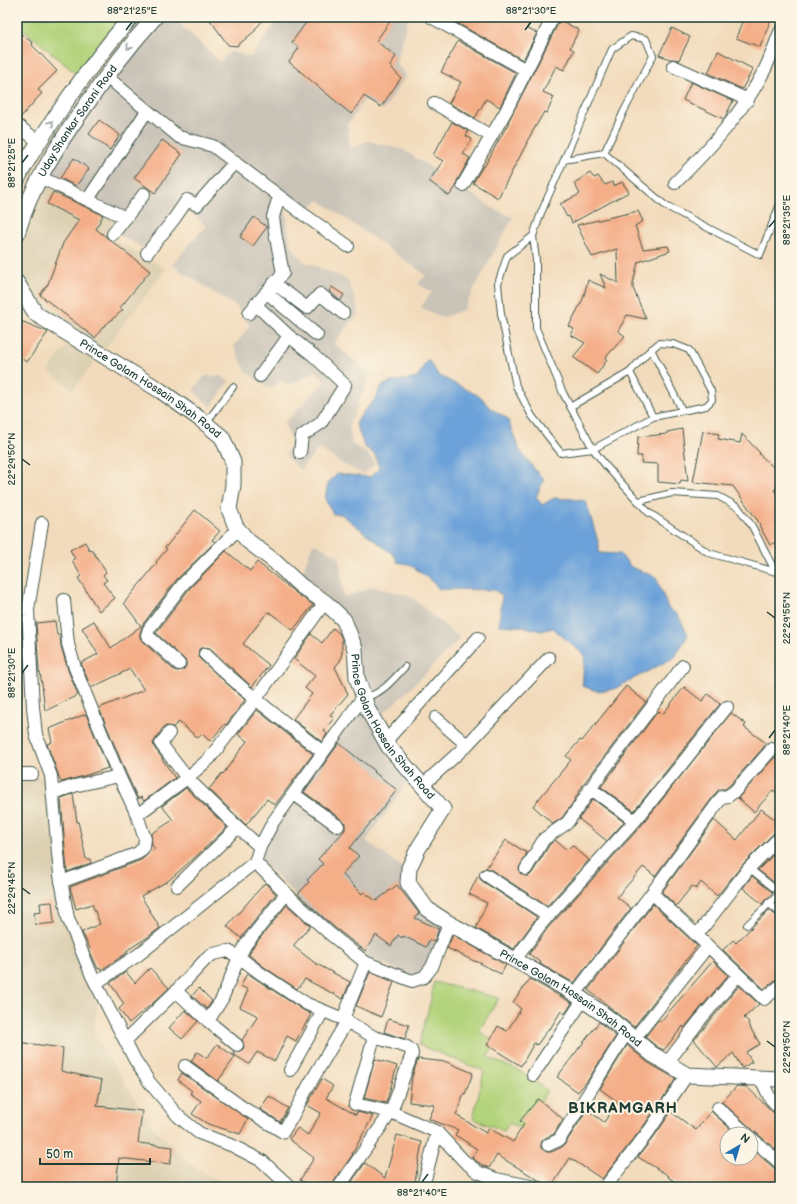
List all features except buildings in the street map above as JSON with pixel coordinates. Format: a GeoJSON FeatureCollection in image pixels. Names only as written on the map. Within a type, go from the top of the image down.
{"type":"FeatureCollection","features":[{"type":"Feature","properties":{"kind":"street"},"geometry":{"type":"LineString","coordinates":[[17,180],[22,169],[63,104],[131,17]]}},
{"type":"Feature","properties":{"kind":"street","name":"Uday Shankar Sarani Road"},"geometry":{"type":"LineString","coordinates":[[17,234],[23,214],[31,196],[55,151],[106,76],[138,35],[155,17]]}},
{"type":"Feature","properties":{"kind":"street"},"geometry":{"type":"LineString","coordinates":[[431,17],[526,70]]}},
{"type":"Feature","properties":{"kind":"street"},"geometry":{"type":"LineString","coordinates":[[463,185],[506,111],[553,17]]}},
{"type":"Feature","properties":{"kind":"street"},"geometry":{"type":"LineString","coordinates":[[675,183],[708,150],[732,122],[748,100],[766,68],[780,32]]}},
{"type":"Feature","properties":{"kind":"street"},"geometry":{"type":"LineString","coordinates":[[673,66],[748,100]]}},
{"type":"Feature","properties":{"kind":"street"},"geometry":{"type":"LineString","coordinates":[[106,76],[179,136],[213,146],[348,246]]}},
{"type":"Feature","properties":{"kind":"street"},"geometry":{"type":"LineString","coordinates":[[434,103],[491,136]]}},
{"type":"Feature","properties":{"kind":"street"},"geometry":{"type":"LineString","coordinates":[[88,199],[147,111]]}},
{"type":"Feature","properties":{"kind":"street"},"geometry":{"type":"LineString","coordinates":[[17,125],[39,142]]}},
{"type":"Feature","properties":{"kind":"street"},"geometry":{"type":"LineString","coordinates":[[147,253],[187,200],[197,205],[235,162]]}},
{"type":"Feature","properties":{"kind":"street"},"geometry":{"type":"LineString","coordinates":[[40,179],[46,180],[88,199],[126,218]]}},
{"type":"Feature","properties":{"kind":"street"},"geometry":{"type":"LineString","coordinates":[[113,234],[144,194]]}},
{"type":"Feature","properties":{"kind":"street"},"geometry":{"type":"LineString","coordinates":[[279,196],[273,216],[283,272],[252,309],[313,354],[345,385],[321,423],[302,436],[300,453]]}},
{"type":"Feature","properties":{"kind":"street","name":"Prince Golam Hossain Shah Road"},"geometry":{"type":"LineString","coordinates":[[17,283],[36,314],[160,391],[206,423],[222,437],[233,462],[233,485],[229,509],[236,527],[248,541],[274,560],[302,586],[325,602],[344,620],[354,649],[357,678],[368,710],[385,742],[443,809],[418,849],[409,868],[408,883],[427,909],[449,924],[579,997],[610,1018],[652,1054],[687,1075],[780,1079]]}},
{"type":"Feature","properties":{"kind":"street"},"geometry":{"type":"LineString","coordinates":[[270,287],[307,308],[320,294],[343,314]]}},
{"type":"Feature","properties":{"kind":"street"},"geometry":{"type":"LineString","coordinates":[[270,287],[317,335]]}},
{"type":"Feature","properties":{"kind":"street"},"geometry":{"type":"LineString","coordinates":[[17,299],[36,314]]}},
{"type":"Feature","properties":{"kind":"street"},"geometry":{"type":"LineString","coordinates":[[260,376],[289,336]]}},
{"type":"Feature","properties":{"kind":"street"},"geometry":{"type":"LineString","coordinates":[[42,523],[22,609],[36,734],[51,776],[62,882],[68,918],[96,983],[135,1060],[150,1083],[178,1116],[199,1134],[233,1146],[262,1161],[290,1187]]}},
{"type":"Feature","properties":{"kind":"street"},"geometry":{"type":"LineString","coordinates":[[179,664],[147,635],[149,629],[183,584],[238,529]]}},
{"type":"Feature","properties":{"kind":"street"},"geometry":{"type":"LineString","coordinates":[[62,882],[138,853],[144,847],[145,838],[137,815],[119,776],[75,668],[68,644],[64,600]]}},
{"type":"Feature","properties":{"kind":"street"},"geometry":{"type":"LineString","coordinates":[[137,815],[187,778],[209,759],[256,700],[325,602]]}},
{"type":"Feature","properties":{"kind":"street"},"geometry":{"type":"LineString","coordinates":[[385,742],[478,638]]}},
{"type":"Feature","properties":{"kind":"street"},"geometry":{"type":"LineString","coordinates":[[205,654],[229,678],[323,752]]}},
{"type":"Feature","properties":{"kind":"street"},"geometry":{"type":"LineString","coordinates":[[423,785],[467,745],[548,658]]}},
{"type":"Feature","properties":{"kind":"street"},"geometry":{"type":"LineString","coordinates":[[526,869],[544,838],[566,823],[578,808],[590,788],[683,666]]}},
{"type":"Feature","properties":{"kind":"street"},"geometry":{"type":"LineString","coordinates":[[96,983],[138,955],[255,862],[260,847],[273,822],[363,697]]}},
{"type":"Feature","properties":{"kind":"street"},"geometry":{"type":"LineString","coordinates":[[515,960],[536,931],[635,821],[726,707]]}},
{"type":"Feature","properties":{"kind":"street"},"geometry":{"type":"LineString","coordinates":[[436,718],[467,745]]}},
{"type":"Feature","properties":{"kind":"street"},"geometry":{"type":"LineString","coordinates":[[169,733],[162,744],[187,778],[260,847]]}},
{"type":"Feature","properties":{"kind":"street"},"geometry":{"type":"LineString","coordinates":[[533,1075],[579,997],[722,797],[728,796],[735,791],[772,749]]}},
{"type":"Feature","properties":{"kind":"street"},"geometry":{"type":"LineString","coordinates":[[17,774],[32,774]]}},
{"type":"Feature","properties":{"kind":"street"},"geometry":{"type":"LineString","coordinates":[[53,793],[74,786],[119,776]]}},
{"type":"Feature","properties":{"kind":"street"},"geometry":{"type":"LineString","coordinates":[[590,788],[635,821]]}},
{"type":"Feature","properties":{"kind":"street"},"geometry":{"type":"LineString","coordinates":[[294,794],[338,826]]}},
{"type":"Feature","properties":{"kind":"street"},"geometry":{"type":"LineString","coordinates":[[177,886],[238,827]]}},
{"type":"Feature","properties":{"kind":"street"},"geometry":{"type":"LineString","coordinates":[[697,935],[749,868],[780,837]]}},
{"type":"Feature","properties":{"kind":"street"},"geometry":{"type":"LineString","coordinates":[[255,862],[286,894],[329,933],[366,962],[412,981],[424,977],[432,967],[449,924]]}},
{"type":"Feature","properties":{"kind":"street"},"geometry":{"type":"LineString","coordinates":[[486,875],[549,916]]}},
{"type":"Feature","properties":{"kind":"street"},"geometry":{"type":"LineString","coordinates":[[652,893],[764,999],[780,986]]}},
{"type":"Feature","properties":{"kind":"street"},"geometry":{"type":"LineString","coordinates":[[208,1021],[222,999],[239,957],[246,944],[286,894]]}},
{"type":"Feature","properties":{"kind":"street"},"geometry":{"type":"LineString","coordinates":[[548,1145],[559,1140],[631,1036],[708,946]]}},
{"type":"Feature","properties":{"kind":"street"},"geometry":{"type":"LineString","coordinates":[[126,1040],[205,960],[213,954],[228,951],[307,1004],[345,1020],[374,1036],[407,1047],[411,1050],[412,1054],[391,1112],[339,1187]]}},
{"type":"Feature","properties":{"kind":"street"},"geometry":{"type":"LineString","coordinates":[[185,1066],[242,1107],[283,1132],[345,1020],[366,962]]}},
{"type":"Feature","properties":{"kind":"street"},"geometry":{"type":"LineString","coordinates":[[667,1063],[700,1020],[738,975]]}},
{"type":"Feature","properties":{"kind":"street"},"geometry":{"type":"LineString","coordinates":[[176,991],[208,1021],[237,1045]]}},
{"type":"Feature","properties":{"kind":"street"},"geometry":{"type":"LineString","coordinates":[[290,1070],[322,1011]]}},
{"type":"Feature","properties":{"kind":"street"},"geometry":{"type":"LineString","coordinates":[[374,1036],[355,1104],[391,1112],[437,1132],[464,1161],[478,1172],[496,1179],[535,1187]]}},
{"type":"Feature","properties":{"kind":"street"},"geometry":{"type":"LineString","coordinates":[[605,1187],[649,1131],[687,1075]]}},
{"type":"Feature","properties":{"kind":"street"},"geometry":{"type":"LineString","coordinates":[[760,1077],[770,1098],[780,1109]]}},
{"type":"Feature","properties":{"kind":"street"},"geometry":{"type":"LineString","coordinates":[[718,1108],[738,1126]]}},
{"type":"Feature","properties":{"kind":"street"},"geometry":{"type":"LineString","coordinates":[[423,1187],[437,1132]]}},
{"type":"Feature","properties":{"kind":"street"},"geometry":{"type":"LineString","coordinates":[[759,1145],[780,1163]]}},
{"type":"Feature","properties":{"kind":"lane"},"geometry":{"type":"LineString","coordinates":[[604,153],[653,56],[646,39],[631,36],[612,49],[541,213],[533,236],[536,260],[536,328],[563,393],[593,449],[606,466],[648,512],[709,553],[777,572]]}},
{"type":"Feature","properties":{"kind":"lane"},"geometry":{"type":"LineString","coordinates":[[564,160],[604,153]]}},
{"type":"Feature","properties":{"kind":"lane"},"geometry":{"type":"LineString","coordinates":[[604,153],[666,206],[760,255],[780,204]]}},
{"type":"Feature","properties":{"kind":"lane"},"geometry":{"type":"LineString","coordinates":[[533,236],[507,256],[498,284],[503,321],[516,386],[532,416],[561,453],[593,449],[653,417],[706,406],[712,400],[711,391],[689,350],[673,344],[659,343],[651,349],[630,372],[570,407]]}},
{"type":"Feature","properties":{"kind":"lane"},"geometry":{"type":"LineString","coordinates":[[651,349],[682,410]]}},
{"type":"Feature","properties":{"kind":"lane"},"geometry":{"type":"LineString","coordinates":[[630,372],[653,417]]}},
{"type":"Feature","properties":{"kind":"lane"},"geometry":{"type":"LineString","coordinates":[[206,423],[233,387]]}},
{"type":"Feature","properties":{"kind":"lane"},"geometry":{"type":"LineString","coordinates":[[639,501],[672,493],[718,496],[738,507],[752,526],[777,572]]}},
{"type":"Feature","properties":{"kind":"lane"},"geometry":{"type":"LineString","coordinates":[[363,697],[372,696],[386,686],[405,667]]}},
{"type":"Feature","properties":{"kind":"lane"},"geometry":{"type":"LineString","coordinates":[[747,925],[780,893],[749,868]]}},
{"type":"Feature","properties":{"kind":"lane"},"geometry":{"type":"LineString","coordinates":[[768,903],[780,913]]}},
{"type":"Feature","properties":{"kind":"shaded area"},"geometry":{"type":"Polygon","coordinates":[[[148,17],[172,17],[220,62],[230,51],[251,57],[280,17],[405,17],[408,20],[396,63],[406,75],[384,110],[364,100],[348,124],[349,148],[369,141],[404,150],[496,210],[513,217],[463,310],[442,318],[421,307],[432,292],[418,284],[426,275],[319,200],[306,210],[213,141],[179,133],[104,68],[118,48],[148,17]]]}},
{"type":"Feature","properties":{"kind":"shaded area"},"geometry":{"type":"Polygon","coordinates":[[[99,75],[175,138],[211,147],[286,210],[290,244],[303,261],[348,280],[359,313],[333,344],[371,373],[349,425],[352,444],[369,455],[375,464],[364,474],[344,465],[319,448],[300,470],[285,455],[292,441],[284,423],[326,381],[315,371],[288,386],[280,380],[271,389],[247,373],[234,346],[250,326],[237,307],[172,265],[206,226],[181,202],[143,248],[120,235],[124,214],[42,170],[50,147],[76,106],[99,75]]]}},
{"type":"Feature","properties":{"kind":"shaded area"},"geometry":{"type":"Polygon","coordinates":[[[36,177],[121,219],[108,236],[166,269],[73,390],[48,371],[76,331],[45,310],[17,301],[17,217],[36,177]]]}},
{"type":"Feature","properties":{"kind":"shaded area"},"geometry":{"type":"Polygon","coordinates":[[[205,376],[221,376],[229,381],[211,407],[193,390],[205,376]]]}},
{"type":"Feature","properties":{"kind":"shaded area"},"geometry":{"type":"Polygon","coordinates":[[[313,543],[339,556],[344,597],[373,587],[408,595],[460,638],[405,694],[377,718],[369,700],[349,617],[301,576],[313,543]]]}},
{"type":"Feature","properties":{"kind":"shaded area"},"geometry":{"type":"Polygon","coordinates":[[[360,704],[411,777],[366,841],[403,868],[446,924],[426,969],[412,976],[365,956],[333,934],[261,860],[264,843],[360,704]]]}},
{"type":"Feature","properties":{"kind":"shaded area"},"geometry":{"type":"Polygon","coordinates":[[[17,775],[49,777],[63,916],[98,998],[94,1034],[153,1127],[194,1167],[229,1187],[17,1187],[17,775]]]}},
{"type":"Feature","properties":{"kind":"green space"},"geometry":{"type":"Polygon","coordinates":[[[17,17],[136,17],[80,77],[17,24],[17,17]]]}},
{"type":"Feature","properties":{"kind":"green space"},"geometry":{"type":"Polygon","coordinates":[[[434,982],[499,998],[479,1031],[497,1043],[487,1057],[522,1072],[547,1090],[526,1130],[509,1123],[504,1131],[473,1119],[484,1071],[419,1045],[434,982]]]}},
{"type":"Feature","properties":{"kind":"water"},"geometry":{"type":"Polygon","coordinates":[[[428,359],[438,375],[481,397],[490,408],[507,418],[519,449],[544,479],[536,497],[542,505],[554,498],[586,501],[599,545],[599,553],[620,554],[631,567],[656,577],[668,608],[678,615],[688,635],[675,657],[614,689],[597,691],[582,686],[585,656],[553,628],[541,631],[525,627],[499,625],[502,595],[494,590],[439,589],[428,578],[409,564],[397,562],[395,556],[341,514],[333,514],[325,499],[328,483],[337,474],[370,477],[379,468],[375,455],[364,446],[356,424],[363,412],[374,401],[381,387],[390,382],[417,378],[428,359]]]}},
{"type":"Feature","properties":{"kind":"district","name":"BIKRAMGARH"},"geometry":{"type":"Point","coordinates":[623,1108]}}]}
